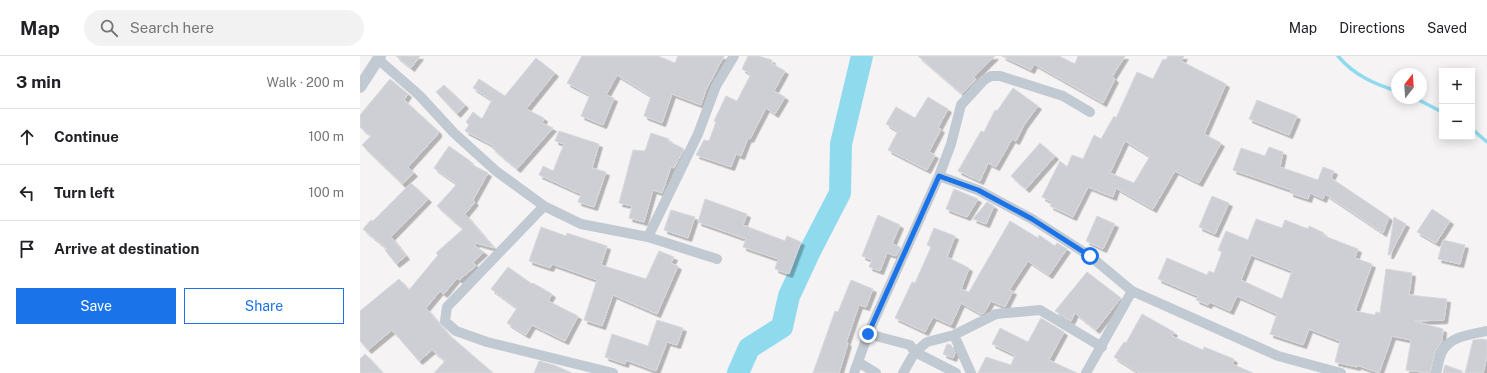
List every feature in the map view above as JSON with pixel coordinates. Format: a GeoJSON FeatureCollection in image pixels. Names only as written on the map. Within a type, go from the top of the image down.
{"type":"FeatureCollection","features":[{"type":"Feature","properties":{"kind":"street"},"geometry":{"type":"LineString","coordinates":[[648,237],[698,134],[716,86],[734,56]]}},
{"type":"Feature","properties":{"kind":"street"},"geometry":{"type":"LineString","coordinates":[[360,87],[380,58],[419,95],[454,132],[496,171],[544,206],[581,224],[648,237],[717,259]]}},
{"type":"Feature","properties":{"kind":"street"},"geometry":{"type":"LineString","coordinates":[[854,373],[868,334],[939,176],[951,144],[961,105],[984,80],[991,76],[1000,76],[1063,96],[1090,112]]}},
{"type":"Feature","properties":{"kind":"street"},"geometry":{"type":"LineString","coordinates":[[939,176],[978,190],[1032,219],[1090,256],[1132,291],[1278,356],[1341,373]]}},
{"type":"Feature","properties":{"kind":"street"},"geometry":{"type":"LineString","coordinates":[[544,206],[447,307],[445,321],[456,331],[487,342],[613,373]]}},
{"type":"Feature","properties":{"kind":"street"},"geometry":{"type":"LineString","coordinates":[[1086,373],[1132,291]]}},
{"type":"Feature","properties":{"kind":"street"},"geometry":{"type":"LineString","coordinates":[[903,373],[915,352],[927,342],[954,335],[996,314],[1040,310],[1102,346]]}},
{"type":"Feature","properties":{"kind":"street"},"geometry":{"type":"LineString","coordinates":[[1436,373],[1443,350],[1454,340],[1467,335],[1487,331]]}},
{"type":"Feature","properties":{"kind":"street"},"geometry":{"type":"LineString","coordinates":[[868,334],[910,345],[915,352],[956,373]]}},
{"type":"Feature","properties":{"kind":"street"},"geometry":{"type":"LineString","coordinates":[[954,335],[971,373]]}},
{"type":"Feature","properties":{"kind":"street"},"geometry":{"type":"LineString","coordinates":[[858,362],[876,373]]}},
{"type":"Feature","properties":{"kind":"building"},"geometry":{"type":"Polygon","coordinates":[[[396,56],[420,56],[411,68],[396,56]]]}},
{"type":"Feature","properties":{"kind":"building"},"geometry":{"type":"Polygon","coordinates":[[[582,56],[658,56],[675,63],[678,56],[724,56],[706,90],[701,105],[672,94],[662,123],[644,116],[651,96],[617,75],[606,95],[614,98],[603,125],[581,116],[590,95],[567,83],[582,56]]]}},
{"type":"Feature","properties":{"kind":"building"},"geometry":{"type":"Polygon","coordinates":[[[748,56],[758,56],[772,60],[771,63],[785,71],[774,91],[785,97],[775,114],[766,108],[750,139],[748,138],[741,156],[736,154],[731,167],[696,155],[704,140],[709,141],[716,122],[714,121],[726,96],[737,101],[751,74],[742,69],[748,56]]]}},
{"type":"Feature","properties":{"kind":"building"},"geometry":{"type":"Polygon","coordinates":[[[918,56],[995,56],[974,77],[976,79],[962,94],[918,56]]]}},
{"type":"Feature","properties":{"kind":"building"},"geometry":{"type":"Polygon","coordinates":[[[1002,56],[1059,56],[1075,64],[1078,56],[1125,56],[1112,77],[1115,79],[1103,103],[1034,64],[1031,70],[1002,56]]]}},
{"type":"Feature","properties":{"kind":"building"},"geometry":{"type":"Polygon","coordinates":[[[1168,56],[1184,56],[1181,61],[1226,84],[1204,134],[1221,143],[1199,183],[1175,171],[1153,209],[1116,188],[1113,197],[1088,187],[1073,217],[1050,206],[1052,202],[1042,197],[1060,161],[1067,167],[1072,155],[1083,159],[1094,135],[1101,139],[1114,116],[1116,118],[1137,72],[1153,79],[1163,59],[1166,60],[1168,56]],[[1125,141],[1110,173],[1134,183],[1150,156],[1125,141]]]}},
{"type":"Feature","properties":{"kind":"building"},"geometry":{"type":"Polygon","coordinates":[[[536,58],[555,73],[526,109],[544,118],[542,123],[553,128],[517,169],[492,148],[494,146],[465,131],[469,125],[466,122],[473,112],[482,119],[492,100],[473,88],[479,79],[505,96],[536,58]]]}},
{"type":"Feature","properties":{"kind":"building"},"geometry":{"type":"Polygon","coordinates":[[[390,79],[408,94],[404,100],[438,131],[438,134],[408,167],[414,173],[402,184],[362,145],[371,136],[360,127],[360,115],[390,79]]]}},
{"type":"Feature","properties":{"kind":"building"},"geometry":{"type":"Polygon","coordinates":[[[444,85],[465,105],[457,114],[436,92],[444,85]]]}},
{"type":"Feature","properties":{"kind":"building"},"geometry":{"type":"Polygon","coordinates":[[[1013,88],[1038,106],[1024,125],[1016,141],[1012,139],[996,167],[988,163],[980,181],[958,171],[981,131],[984,132],[995,110],[997,111],[1013,88]]]}},
{"type":"Feature","properties":{"kind":"building"},"geometry":{"type":"Polygon","coordinates":[[[928,97],[948,109],[938,128],[941,129],[929,152],[935,155],[927,170],[888,150],[898,131],[886,124],[896,107],[915,118],[928,97]]]}},
{"type":"Feature","properties":{"kind":"building"},"geometry":{"type":"Polygon","coordinates":[[[1257,100],[1297,116],[1289,135],[1249,119],[1257,100]]]}},
{"type":"Feature","properties":{"kind":"building"},"geometry":{"type":"Polygon","coordinates":[[[559,131],[599,144],[592,168],[606,172],[594,207],[578,202],[581,194],[539,175],[543,166],[553,171],[564,144],[555,141],[559,131]]]}},
{"type":"Feature","properties":{"kind":"building"},"geometry":{"type":"Polygon","coordinates":[[[651,133],[669,139],[668,141],[684,149],[674,168],[671,167],[662,193],[653,190],[644,222],[629,218],[632,206],[619,203],[633,150],[645,151],[651,133]]]}},
{"type":"Feature","properties":{"kind":"building"},"geometry":{"type":"Polygon","coordinates":[[[1040,143],[1055,156],[1026,189],[1011,176],[1040,143]]]}},
{"type":"Feature","properties":{"kind":"building"},"geometry":{"type":"Polygon","coordinates":[[[449,146],[470,161],[469,163],[488,173],[473,200],[475,202],[465,214],[494,248],[476,243],[475,246],[484,252],[473,262],[476,266],[459,280],[457,278],[444,294],[440,291],[426,308],[449,335],[493,373],[434,373],[445,361],[432,350],[419,361],[392,330],[368,350],[360,341],[360,311],[399,279],[409,290],[438,255],[436,253],[463,229],[437,206],[457,184],[434,168],[449,146]]]}},
{"type":"Feature","properties":{"kind":"building"},"geometry":{"type":"Polygon","coordinates":[[[1269,147],[1283,152],[1280,167],[1318,180],[1323,167],[1334,171],[1331,178],[1389,217],[1383,233],[1325,194],[1323,199],[1310,193],[1308,199],[1290,193],[1291,190],[1233,170],[1241,148],[1265,156],[1269,147]]]}},
{"type":"Feature","properties":{"kind":"building"},"geometry":{"type":"Polygon","coordinates":[[[411,183],[428,199],[391,237],[406,256],[396,264],[385,250],[387,249],[363,229],[411,183]]]}},
{"type":"Feature","properties":{"kind":"building"},"geometry":{"type":"Polygon","coordinates":[[[954,189],[978,199],[967,217],[946,209],[954,189]]]}},
{"type":"Feature","properties":{"kind":"building"},"geometry":{"type":"Polygon","coordinates":[[[1212,196],[1229,203],[1215,234],[1199,227],[1212,196]]]}},
{"type":"Feature","properties":{"kind":"building"},"geometry":{"type":"Polygon","coordinates":[[[705,199],[747,214],[743,225],[785,241],[787,236],[801,242],[789,274],[775,269],[778,259],[743,247],[746,239],[698,222],[705,199]]]}},
{"type":"Feature","properties":{"kind":"building"},"geometry":{"type":"Polygon","coordinates":[[[987,202],[994,206],[986,224],[973,219],[987,202]]]}},
{"type":"Feature","properties":{"kind":"building"},"geometry":{"type":"Polygon","coordinates":[[[1432,209],[1450,221],[1436,243],[1417,232],[1432,209]]]}},
{"type":"Feature","properties":{"kind":"building"},"geometry":{"type":"Polygon","coordinates":[[[671,210],[695,217],[688,238],[664,230],[671,210]]]}},
{"type":"Feature","properties":{"kind":"building"},"geometry":{"type":"Polygon","coordinates":[[[878,215],[900,225],[892,244],[900,247],[898,252],[896,256],[887,253],[880,271],[869,267],[872,260],[862,256],[878,215]]]}},
{"type":"Feature","properties":{"kind":"building"},"geometry":{"type":"Polygon","coordinates":[[[1097,216],[1115,224],[1103,249],[1086,241],[1097,216]]]}},
{"type":"Feature","properties":{"kind":"building"},"geometry":{"type":"Polygon","coordinates":[[[1394,217],[1406,224],[1390,255],[1388,255],[1394,217]]]}},
{"type":"Feature","properties":{"kind":"building"},"geometry":{"type":"Polygon","coordinates":[[[1256,219],[1282,228],[1285,220],[1308,229],[1309,226],[1324,233],[1322,235],[1358,249],[1355,258],[1372,264],[1355,311],[1375,315],[1376,312],[1380,313],[1386,269],[1412,273],[1409,295],[1447,299],[1444,320],[1414,321],[1443,329],[1442,341],[1435,352],[1430,373],[1406,370],[1411,340],[1392,336],[1379,373],[1357,365],[1357,367],[1335,362],[1340,341],[1309,329],[1303,345],[1270,334],[1277,314],[1237,296],[1230,311],[1210,302],[1208,305],[1196,300],[1198,296],[1158,279],[1167,258],[1207,275],[1209,271],[1214,273],[1222,252],[1218,250],[1226,231],[1248,240],[1256,219]],[[1251,255],[1241,280],[1282,299],[1292,271],[1251,255]]]}},
{"type":"Feature","properties":{"kind":"building"},"geometry":{"type":"Polygon","coordinates":[[[1010,221],[1038,238],[1039,235],[1055,246],[1057,243],[1067,249],[1049,275],[1028,261],[1009,290],[1013,291],[1005,307],[991,301],[984,313],[981,314],[961,303],[951,325],[933,317],[925,332],[895,318],[912,282],[915,283],[931,247],[927,245],[934,228],[955,236],[947,257],[969,268],[961,289],[969,292],[1010,221]]]}},
{"type":"Feature","properties":{"kind":"building"},"geometry":{"type":"Polygon","coordinates":[[[541,227],[566,236],[567,233],[607,246],[601,265],[646,279],[659,251],[674,257],[671,263],[678,266],[657,314],[613,295],[602,326],[584,320],[597,280],[552,264],[550,268],[529,261],[541,227]]]}},
{"type":"Feature","properties":{"kind":"building"},"geometry":{"type":"Polygon","coordinates":[[[1443,240],[1465,245],[1460,264],[1438,259],[1443,240]]]}},
{"type":"Feature","properties":{"kind":"building"},"geometry":{"type":"Polygon","coordinates":[[[508,267],[532,284],[533,283],[552,294],[548,301],[578,316],[565,341],[532,325],[526,335],[507,323],[517,308],[491,289],[508,267]]]}},
{"type":"Feature","properties":{"kind":"building"},"geometry":{"type":"Polygon","coordinates":[[[1087,272],[1121,298],[1096,330],[1075,313],[1071,321],[1055,311],[1087,272]]]}},
{"type":"Feature","properties":{"kind":"building"},"geometry":{"type":"Polygon","coordinates":[[[851,280],[873,289],[866,307],[859,305],[846,343],[848,343],[839,373],[813,373],[835,311],[838,312],[851,280]]]}},
{"type":"Feature","properties":{"kind":"building"},"geometry":{"type":"Polygon","coordinates":[[[1142,314],[1174,332],[1172,336],[1203,350],[1204,347],[1234,359],[1232,364],[1253,373],[1139,373],[1114,357],[1124,342],[1126,343],[1142,314]]]}},
{"type":"Feature","properties":{"kind":"building"},"geometry":{"type":"Polygon","coordinates":[[[1041,318],[1064,332],[1049,360],[1077,373],[978,373],[986,357],[1011,365],[1015,355],[992,344],[1000,328],[1028,342],[1041,318]]]}},
{"type":"Feature","properties":{"kind":"building"},"geometry":{"type":"Polygon","coordinates":[[[657,320],[683,328],[677,345],[667,342],[656,371],[626,360],[625,364],[605,357],[612,334],[648,346],[657,320]]]}},
{"type":"Feature","properties":{"kind":"building"},"geometry":{"type":"Polygon","coordinates":[[[1473,340],[1487,340],[1487,356],[1483,373],[1465,373],[1473,340]]]}},
{"type":"Feature","properties":{"kind":"building"},"geometry":{"type":"Polygon","coordinates":[[[947,344],[951,345],[955,353],[953,358],[943,354],[947,344]]]}},
{"type":"Feature","properties":{"kind":"building"},"geometry":{"type":"Polygon","coordinates":[[[365,354],[383,373],[360,373],[360,359],[365,354]]]}},
{"type":"Feature","properties":{"kind":"building"},"geometry":{"type":"Polygon","coordinates":[[[539,361],[554,365],[572,373],[534,373],[539,361]]]}},
{"type":"Feature","properties":{"kind":"building"},"geometry":{"type":"Polygon","coordinates":[[[1445,365],[1462,371],[1462,373],[1443,373],[1445,365]]]}},
{"type":"Feature","properties":{"kind":"waterway"},"geometry":{"type":"LineString","coordinates":[[738,373],[749,348],[782,327],[789,296],[840,193],[841,144],[862,56]]}},
{"type":"Feature","properties":{"kind":"waterway"},"geometry":{"type":"LineString","coordinates":[[1338,56],[1358,74],[1391,89]]}},
{"type":"Feature","properties":{"kind":"waterway"},"geometry":{"type":"LineString","coordinates":[[1427,104],[1439,110]]}},
{"type":"Feature","properties":{"kind":"waterway"},"geometry":{"type":"LineString","coordinates":[[1475,132],[1487,142]]}},
{"type":"Feature","properties":{"kind":"route"},"geometry":{"type":"LineString","coordinates":[[868,334],[939,176],[978,190],[1032,219],[1090,256]]}}]}
